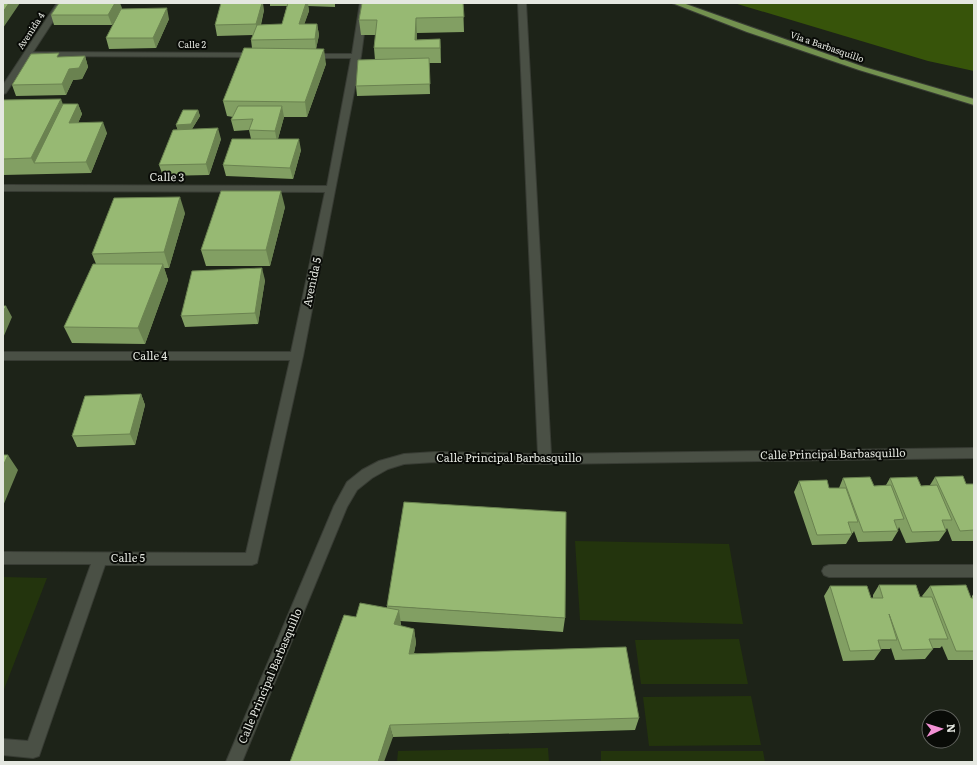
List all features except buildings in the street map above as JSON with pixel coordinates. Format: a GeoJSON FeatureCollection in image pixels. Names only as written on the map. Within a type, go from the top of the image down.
{"type":"FeatureCollection","features":[{"type":"Feature","properties":{"kind":"main road","name":"Via a Barbasquillo"},"geometry":{"type":"LineString","coordinates":[[676,3],[870,72],[927,90],[974,102]]}},
{"type":"Feature","properties":{"kind":"street","name":"Avenida 4"},"geometry":{"type":"LineString","coordinates":[[3,91],[61,3]]}},
{"type":"Feature","properties":{"kind":"street","name":"Avenida 5"},"geometry":{"type":"LineString","coordinates":[[252,559],[297,356],[331,189],[357,56],[364,3]]}},
{"type":"Feature","properties":{"kind":"street"},"geometry":{"type":"LineString","coordinates":[[522,3],[545,459]]}},
{"type":"Feature","properties":{"kind":"street","name":"Calle 2"},"geometry":{"type":"LineString","coordinates":[[27,54],[262,55]]}},
{"type":"Feature","properties":{"kind":"street"},"geometry":{"type":"LineString","coordinates":[[302,56],[357,56]]}},
{"type":"Feature","properties":{"kind":"street","name":"Calle 3"},"geometry":{"type":"LineString","coordinates":[[3,188],[331,189]]}},
{"type":"Feature","properties":{"kind":"street","name":"Calle 4"},"geometry":{"type":"LineString","coordinates":[[3,356],[297,356]]}},
{"type":"Feature","properties":{"kind":"street","name":"Calle Principal Barbasquillo"},"geometry":{"type":"LineString","coordinates":[[234,762],[341,506],[352,486],[367,474],[384,465],[404,459],[435,457],[545,459],[974,453]]}},
{"type":"Feature","properties":{"kind":"street","name":"Calle 5"},"geometry":{"type":"LineString","coordinates":[[3,558],[252,559]]}},
{"type":"Feature","properties":{"kind":"street"},"geometry":{"type":"LineString","coordinates":[[3,747],[33,750],[100,558]]}},
{"type":"Feature","properties":{"kind":"street"},"geometry":{"type":"LineString","coordinates":[[829,571],[974,571]]}},
{"type":"Feature","properties":{"kind":"green space"},"geometry":{"type":"Polygon","coordinates":[[[734,3],[974,3],[974,71],[928,61],[734,3]]]}},
{"type":"Feature","properties":{"kind":"green space"},"geometry":{"type":"Polygon","coordinates":[[[575,541],[729,544],[743,624],[580,620],[575,541]]]}},
{"type":"Feature","properties":{"kind":"green space"},"geometry":{"type":"Polygon","coordinates":[[[3,577],[47,578],[3,692],[3,577]]]}},
{"type":"Feature","properties":{"kind":"green space"},"geometry":{"type":"Polygon","coordinates":[[[739,639],[748,684],[641,684],[635,640],[739,639]]]}},
{"type":"Feature","properties":{"kind":"green space"},"geometry":{"type":"Polygon","coordinates":[[[751,696],[761,745],[649,746],[643,697],[751,696]]]}},
{"type":"Feature","properties":{"kind":"green space"},"geometry":{"type":"Polygon","coordinates":[[[548,748],[549,762],[397,762],[398,751],[548,748]]]}},
{"type":"Feature","properties":{"kind":"green space"},"geometry":{"type":"Polygon","coordinates":[[[601,751],[763,751],[765,762],[601,762],[601,751]]]}}]}
